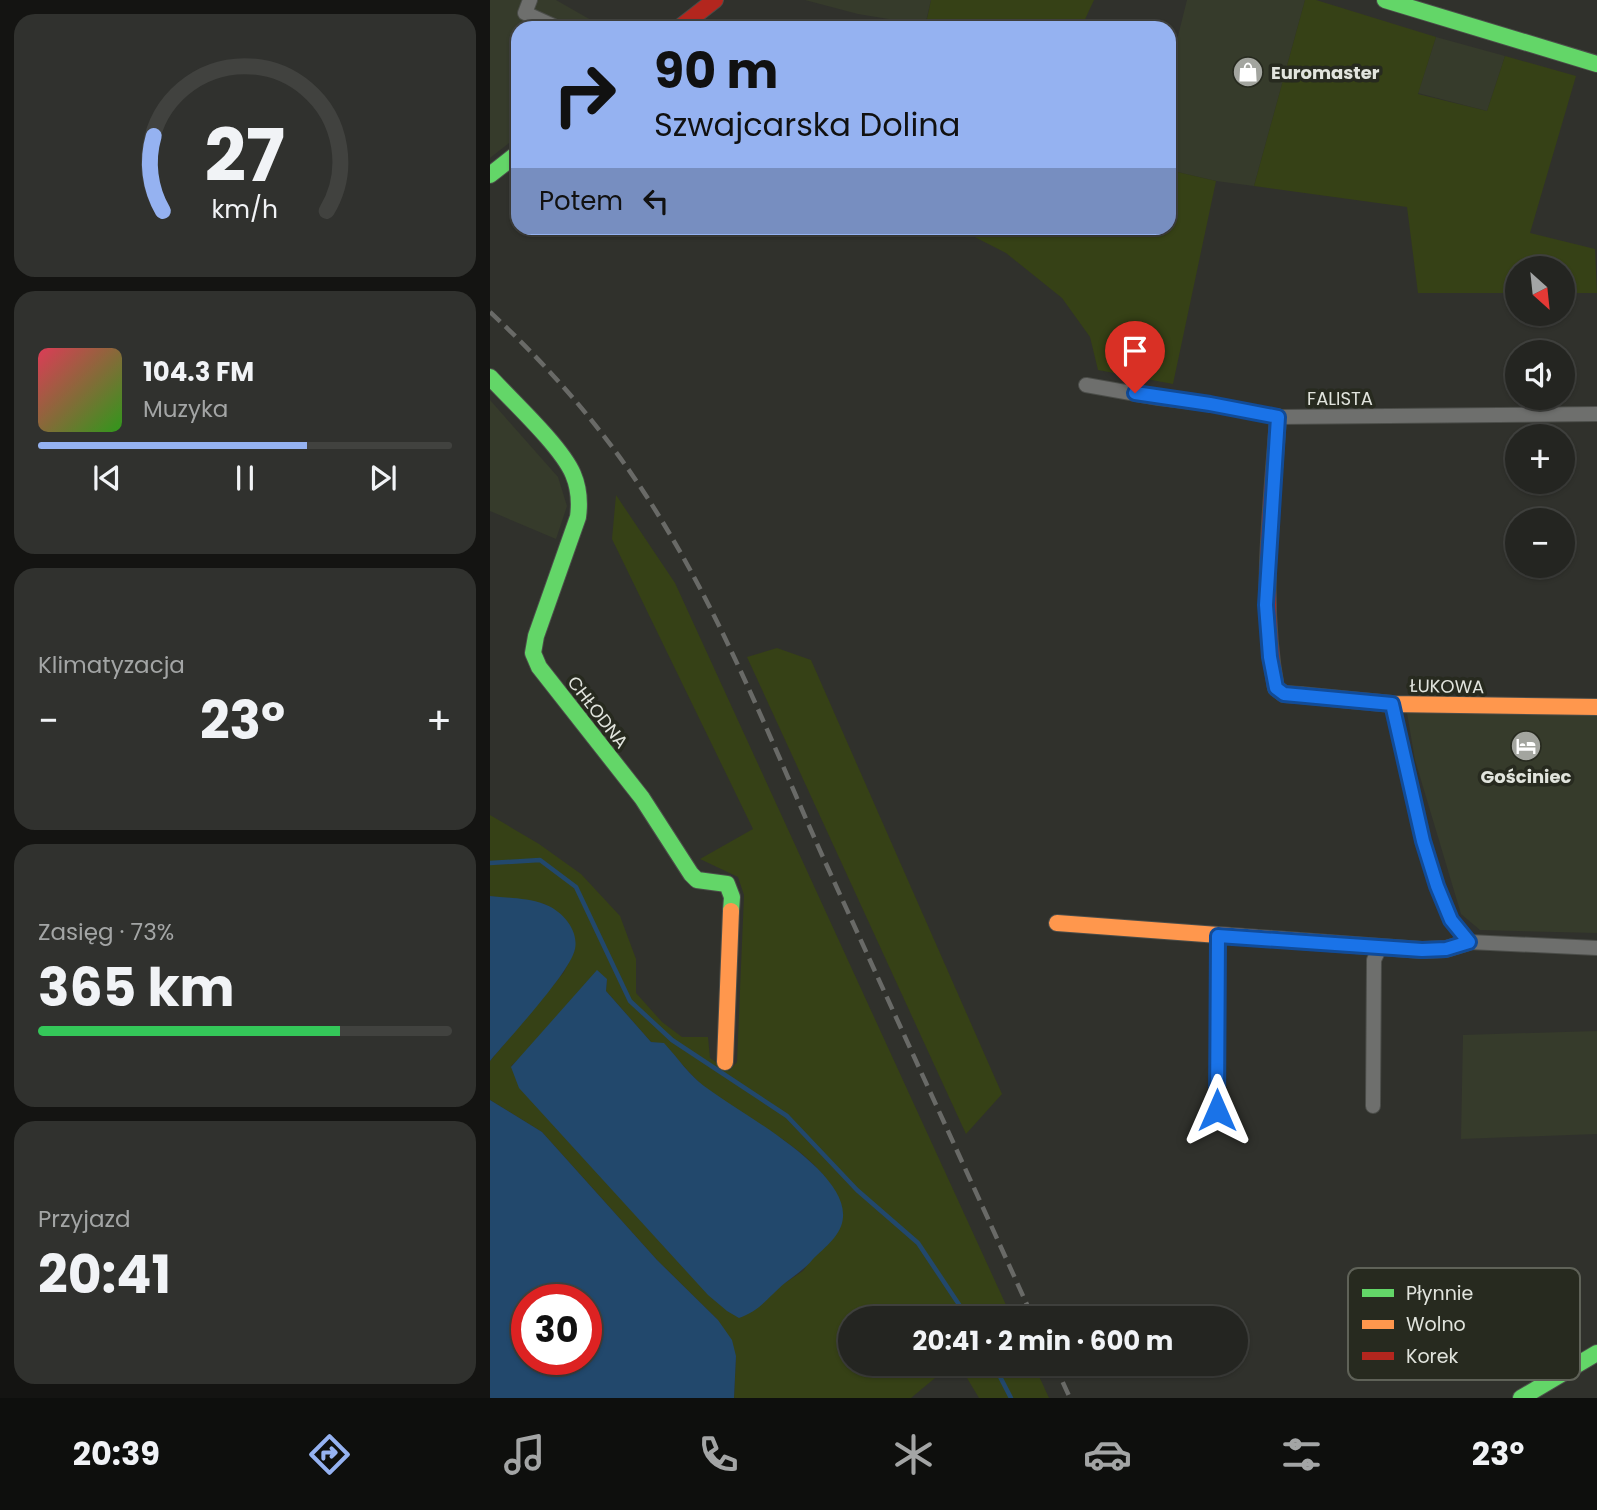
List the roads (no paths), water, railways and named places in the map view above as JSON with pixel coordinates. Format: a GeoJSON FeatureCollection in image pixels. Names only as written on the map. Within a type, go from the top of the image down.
{"type":"FeatureCollection","features":[{"type":"Feature","properties":{"kind":"street"},"geometry":{"type":"LineString","coordinates":[[530,0],[525,13],[543,21]]}},
{"type":"Feature","properties":{"kind":"street"},"geometry":{"type":"LineString","coordinates":[[688,21],[715,0]]}},
{"type":"Feature","properties":{"kind":"street"},"geometry":{"type":"LineString","coordinates":[[1385,0],[1597,64]]}},
{"type":"Feature","properties":{"kind":"street"},"geometry":{"type":"LineString","coordinates":[[490,175],[511,158]]}},
{"type":"Feature","properties":{"kind":"street","name":"CHŁODNA"},"geometry":{"type":"LineString","coordinates":[[490,377],[550,442],[572,472],[580,500],[578,517],[536,636],[533,653],[540,667],[642,799],[691,874],[697,880],[727,884],[730,890],[732,897],[725,1062]]}},
{"type":"Feature","properties":{"kind":"street","name":"FALISTA"},"geometry":{"type":"LineString","coordinates":[[1086,384],[1278,417],[1597,414]]}},
{"type":"Feature","properties":{"kind":"street","name":"ŁUKOWA"},"geometry":{"type":"LineString","coordinates":[[1278,417],[1266,605],[1270,657],[1276,688],[1284,694],[1392,704],[1597,706]]}},
{"type":"Feature","properties":{"kind":"street"},"geometry":{"type":"LineString","coordinates":[[1392,704],[1423,841],[1437,886],[1451,920],[1469,942]]}},
{"type":"Feature","properties":{"kind":"street"},"geometry":{"type":"LineString","coordinates":[[1057,923],[1380,947],[1446,949],[1469,942],[1597,947]]}},
{"type":"Feature","properties":{"kind":"street"},"geometry":{"type":"LineString","coordinates":[[1217,1110],[1218,936]]}},
{"type":"Feature","properties":{"kind":"street"},"geometry":{"type":"LineString","coordinates":[[1373,1106],[1374,960],[1380,947]]}},
{"type":"Feature","properties":{"kind":"street"},"geometry":{"type":"LineString","coordinates":[[1580,1363],[1597,1353]]}},
{"type":"Feature","properties":{"kind":"street"},"geometry":{"type":"LineString","coordinates":[[1521,1398],[1551,1380]]}},
{"type":"Feature","properties":{"kind":"water"},"geometry":{"type":"Polygon","coordinates":[[[490,896],[531,900],[550,907],[567,921],[576,942],[571,960],[562,974],[490,1061],[490,896]]]}},
{"type":"Feature","properties":{"kind":"water"},"geometry":{"type":"Polygon","coordinates":[[[597,970],[607,979],[606,991],[651,1042],[664,1043],[699,1082],[810,1161],[828,1180],[840,1199],[842,1223],[832,1240],[807,1266],[747,1315],[739,1318],[708,1295],[519,1088],[511,1067],[597,970]]]}},
{"type":"Feature","properties":{"kind":"water"},"geometry":{"type":"Polygon","coordinates":[[[490,1100],[542,1132],[657,1260],[718,1320],[732,1340],[736,1356],[734,1398],[490,1398],[490,1100]]]}},
{"type":"Feature","properties":{"kind":"waterway"},"geometry":{"type":"LineString","coordinates":[[490,863],[540,860],[576,887],[630,1001],[672,1040],[787,1116],[857,1190],[918,1243],[960,1306]]}},
{"type":"Feature","properties":{"kind":"waterway"},"geometry":{"type":"LineString","coordinates":[[1000,1376],[1011,1398]]}},
{"type":"Feature","properties":{"kind":"railway"},"geometry":{"type":"LineString","coordinates":[[490,312],[539,360],[605,437],[644,492],[685,561],[728,643],[1028,1306]]}},
{"type":"Feature","properties":{"kind":"railway"},"geometry":{"type":"LineString","coordinates":[[1060,1376],[1070,1398]]}},
{"type":"Feature","properties":{"kind":"place","name":"Euromaster"},"geometry":{"type":"Point","coordinates":[1248,72]}},
{"type":"Feature","properties":{"kind":"place","name":"Gościniec"},"geometry":{"type":"Point","coordinates":[1526,746]}}]}
